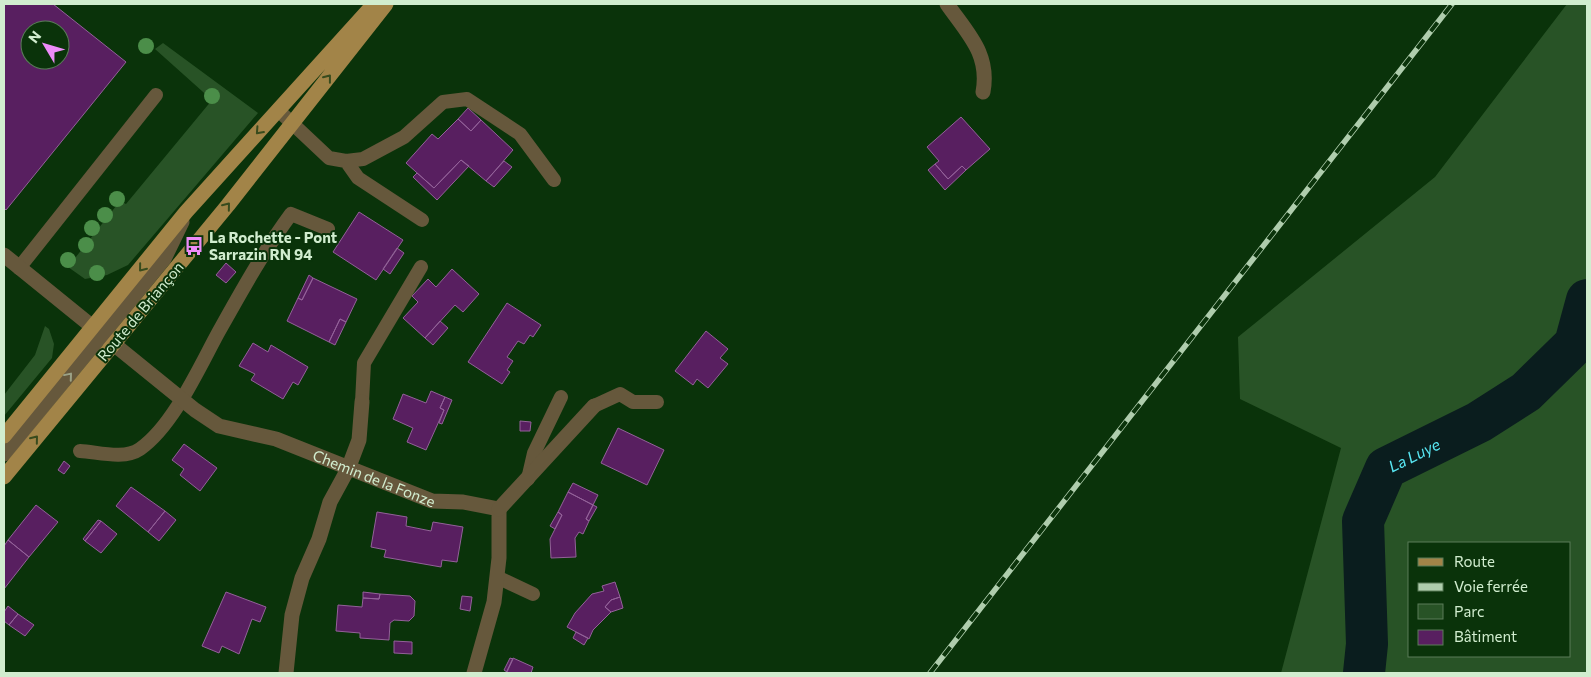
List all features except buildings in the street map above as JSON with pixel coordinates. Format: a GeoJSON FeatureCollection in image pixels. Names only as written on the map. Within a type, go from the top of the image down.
{"type":"FeatureCollection","features":[{"type":"Feature","properties":{"kind":"main road","name":"Route de Briançon"},"geometry":{"type":"LineString","coordinates":[[4,477],[186,212],[374,4]]}},
{"type":"Feature","properties":{"kind":"main road","name":"Route de Briançon"},"geometry":{"type":"LineString","coordinates":[[4,436],[228,205],[386,4]]}},
{"type":"Feature","properties":{"kind":"street"},"geometry":{"type":"LineString","coordinates":[[947,4],[982,54],[986,76],[983,92]]}},
{"type":"Feature","properties":{"kind":"street","name":"Chemin de la Fonze"},"geometry":{"type":"LineString","coordinates":[[4,255],[182,399],[219,426],[276,440],[432,501],[484,505],[499,509]]}},
{"type":"Feature","properties":{"kind":"street"},"geometry":{"type":"LineString","coordinates":[[4,454],[103,335]]}},
{"type":"Feature","properties":{"kind":"street"},"geometry":{"type":"LineString","coordinates":[[286,673],[292,615],[302,578],[319,539],[330,502],[348,469],[359,440],[362,402]]}},
{"type":"Feature","properties":{"kind":"street"},"geometry":{"type":"LineString","coordinates":[[474,673],[494,602],[497,577],[499,509],[594,406]]}},
{"type":"Feature","properties":{"kind":"lane"},"geometry":{"type":"LineString","coordinates":[[19,268],[156,96]]}},
{"type":"Feature","properties":{"kind":"lane"},"geometry":{"type":"LineString","coordinates":[[278,110],[329,158],[346,161],[363,159],[404,137],[443,102],[468,99],[520,134],[554,180]]}},
{"type":"Feature","properties":{"kind":"lane"},"geometry":{"type":"LineString","coordinates":[[346,161],[358,178],[422,220]]}},
{"type":"Feature","properties":{"kind":"lane"},"geometry":{"type":"LineString","coordinates":[[80,450],[121,455],[139,450],[154,435],[182,399],[250,274],[291,214],[328,229]]}},
{"type":"Feature","properties":{"kind":"lane"},"geometry":{"type":"LineString","coordinates":[[362,402],[364,363],[421,267]]}},
{"type":"Feature","properties":{"kind":"lane"},"geometry":{"type":"LineString","coordinates":[[594,406],[620,394],[633,402],[657,402]]}},
{"type":"Feature","properties":{"kind":"lane"},"geometry":{"type":"LineString","coordinates":[[528,479],[534,453],[561,397]]}},
{"type":"Feature","properties":{"kind":"lane"},"geometry":{"type":"LineString","coordinates":[[497,577],[534,594]]}},
{"type":"Feature","properties":{"kind":"green space"},"geometry":{"type":"Polygon","coordinates":[[[1567,4],[1587,4],[1587,673],[1281,673],[1341,448],[1240,399],[1238,337],[1435,177],[1567,4]]]}},
{"type":"Feature","properties":{"kind":"green space"},"geometry":{"type":"Polygon","coordinates":[[[163,43],[258,113],[128,265],[107,275],[85,279],[68,267],[120,201],[126,204],[212,100],[155,49],[163,43]]]}},
{"type":"Feature","properties":{"kind":"green space"},"geometry":{"type":"Polygon","coordinates":[[[45,326],[49,329],[54,344],[52,358],[4,416],[4,395],[35,355],[45,326]]]}},
{"type":"Feature","properties":{"kind":"waterway","name":"La Luye"},"geometry":{"type":"LineString","coordinates":[[1364,673],[1367,644],[1363,521],[1386,468],[1479,422],[1526,392],[1575,344],[1587,300]]}},
{"type":"Feature","properties":{"kind":"railway"},"geometry":{"type":"LineString","coordinates":[[930,673],[1452,4]]}},
{"type":"Feature","properties":{"kind":"place","name":"La Rochette - Pont Sarrazin RN 94"},"geometry":{"type":"Point","coordinates":[194,246]}}]}
